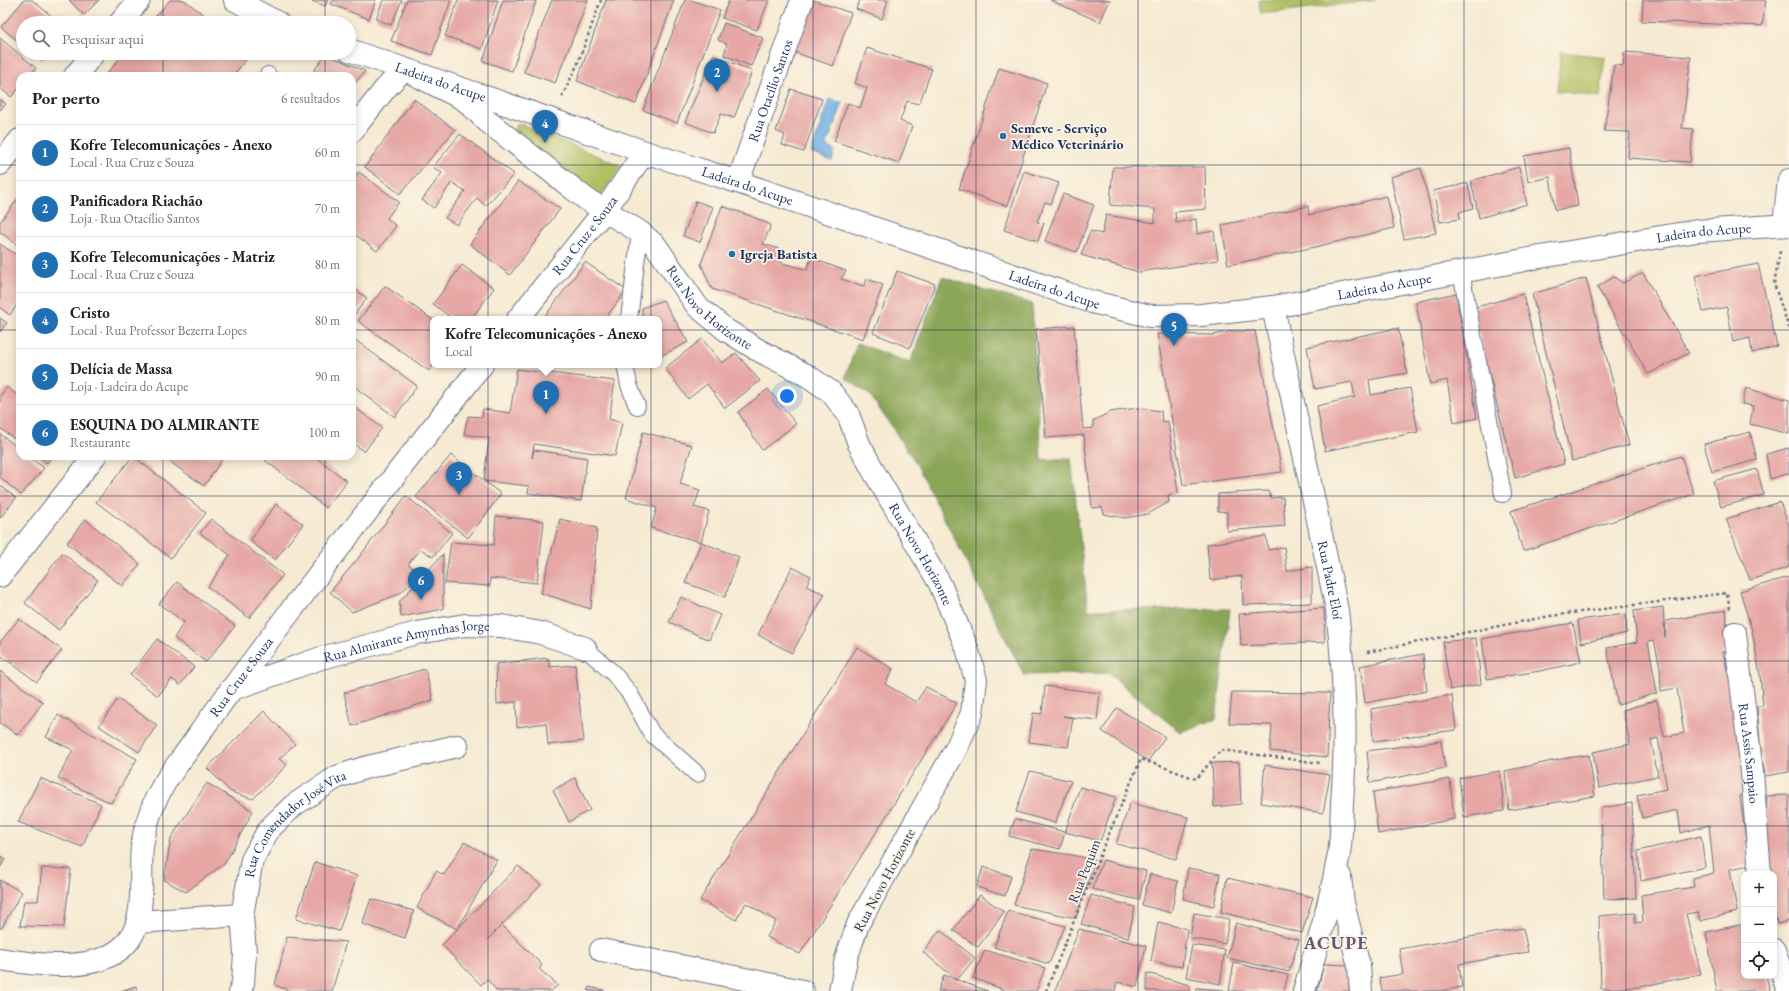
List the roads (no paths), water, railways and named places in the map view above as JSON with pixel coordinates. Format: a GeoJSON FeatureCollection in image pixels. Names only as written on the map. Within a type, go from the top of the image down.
{"type":"FeatureCollection","features":[{"type":"Feature","properties":{"kind":"street"},"geometry":{"type":"LineString","coordinates":[[126,16],[139,0]]}},
{"type":"Feature","properties":{"kind":"street"},"geometry":{"type":"LineString","coordinates":[[235,0],[265,16]]}},
{"type":"Feature","properties":{"kind":"street","name":"Rua Otacílio Santos"},"geometry":{"type":"LineString","coordinates":[[738,182],[802,0]]}},
{"type":"Feature","properties":{"kind":"street","name":"Ladeira do Acupe"},"geometry":{"type":"LineString","coordinates":[[356,52],[651,154],[1092,302],[1150,316],[1201,315],[1273,307],[1461,272],[1697,231],[1787,225]]}},
{"type":"Feature","properties":{"kind":"street"},"geometry":{"type":"LineString","coordinates":[[78,72],[88,60]]}},
{"type":"Feature","properties":{"kind":"street"},"geometry":{"type":"LineString","coordinates":[[356,126],[385,89],[404,69]]}},
{"type":"Feature","properties":{"kind":"street","name":"Rua Novo Horizonte"},"geometry":{"type":"LineString","coordinates":[[404,69],[465,100],[487,121],[586,199],[640,232],[656,246],[697,306],[726,330],[758,350],[808,376],[831,392],[848,414],[859,444],[874,472],[940,584],[967,648],[976,680],[972,713],[957,747],[858,924],[846,959],[840,991]]}},
{"type":"Feature","properties":{"kind":"street"},"geometry":{"type":"LineString","coordinates":[[0,164],[16,145]]}},
{"type":"Feature","properties":{"kind":"street","name":"Rua Cruz e Souza"},"geometry":{"type":"LineString","coordinates":[[520,316],[605,210],[639,160],[651,154]]}},
{"type":"Feature","properties":{"kind":"street"},"geometry":{"type":"LineString","coordinates":[[1787,225],[1789,180]]}},
{"type":"Feature","properties":{"kind":"street","name":"Rua Padre Eloí"},"geometry":{"type":"LineString","coordinates":[[1273,307],[1337,610],[1343,657],[1346,707],[1339,857],[1343,903],[1359,966],[1360,991]]}},
{"type":"Feature","properties":{"kind":"street","name":"Rua Cruz e Souza"},"geometry":{"type":"LineString","coordinates":[[0,960],[37,965],[73,964],[93,961],[113,955],[130,940],[138,922],[142,848],[148,819],[163,785],[230,690],[395,475],[480,368]]}},
{"type":"Feature","properties":{"kind":"street"},"geometry":{"type":"LineString","coordinates":[[0,576],[92,460]]}},
{"type":"Feature","properties":{"kind":"street","name":"Rua Almirante Amynthas Jorge"},"geometry":{"type":"LineString","coordinates":[[230,690],[321,658],[417,633],[465,626],[501,626],[514,628],[540,633],[586,648]]}},
{"type":"Feature","properties":{"kind":"street","name":"Rua Assis Sampaio"},"geometry":{"type":"LineString","coordinates":[[1735,633],[1752,772],[1760,871]]}},
{"type":"Feature","properties":{"kind":"street","name":"Rua Comendador José Vita"},"geometry":{"type":"LineString","coordinates":[[240,991],[243,984],[245,953],[242,915],[252,860],[268,829],[294,805],[337,777],[364,768],[457,746]]}},
{"type":"Feature","properties":{"kind":"street","name":"Rua Padre Eloí"},"geometry":{"type":"LineString","coordinates":[[1304,991],[1324,921],[1339,857]]}},
{"type":"Feature","properties":{"kind":"street"},"geometry":{"type":"LineString","coordinates":[[138,922],[242,915]]}},
{"type":"Feature","properties":{"kind":"street"},"geometry":{"type":"LineString","coordinates":[[601,950],[803,991]]}},
{"type":"Feature","properties":{"kind":"street"},"geometry":{"type":"LineString","coordinates":[[1777,959],[1788,991]]}},
{"type":"Feature","properties":{"kind":"lane"},"geometry":{"type":"LineString","coordinates":[[629,316],[640,232]]}},
{"type":"Feature","properties":{"kind":"lane"},"geometry":{"type":"LineString","coordinates":[[1461,272],[1503,494]]}},
{"type":"Feature","properties":{"kind":"lane"},"geometry":{"type":"LineString","coordinates":[[626,368],[629,385],[637,406]]}},
{"type":"Feature","properties":{"kind":"lane"},"geometry":{"type":"LineString","coordinates":[[586,648],[614,674],[630,694],[652,734],[697,774]]}},
{"type":"Feature","properties":{"kind":"water"},"geometry":{"type":"Polygon","coordinates":[[[829,99],[843,103],[826,146],[835,150],[832,161],[811,153],[829,99]]]}},
{"type":"Feature","properties":{"kind":"place","name":"Panificadora Riachão"},"geometry":{"type":"Point","coordinates":[717,92]}},
{"type":"Feature","properties":{"kind":"place","name":"Semeve - Serviço Médico Veterinário"},"geometry":{"type":"Point","coordinates":[1003,136]}},
{"type":"Feature","properties":{"kind":"place","name":"Cristo"},"geometry":{"type":"Point","coordinates":[545,143]}},
{"type":"Feature","properties":{"kind":"place","name":"Igreja Batista"},"geometry":{"type":"Point","coordinates":[732,254]}},
{"type":"Feature","properties":{"kind":"place","name":"Delícia de Massa"},"geometry":{"type":"Point","coordinates":[1174,346]}},
{"type":"Feature","properties":{"kind":"place","name":"Kofre Telecomunicações - Anexo"},"geometry":{"type":"Point","coordinates":[546,414]}},
{"type":"Feature","properties":{"kind":"place","name":"Kofre Telecomunicações - Matriz"},"geometry":{"type":"Point","coordinates":[459,495]}},
{"type":"Feature","properties":{"kind":"place","name":"ESQUINA DO ALMIRANTE"},"geometry":{"type":"Point","coordinates":[421,600]}},
{"type":"Feature","properties":{"kind":"district","name":"ACUPE"},"geometry":{"type":"Point","coordinates":[1336,942]}}]}
